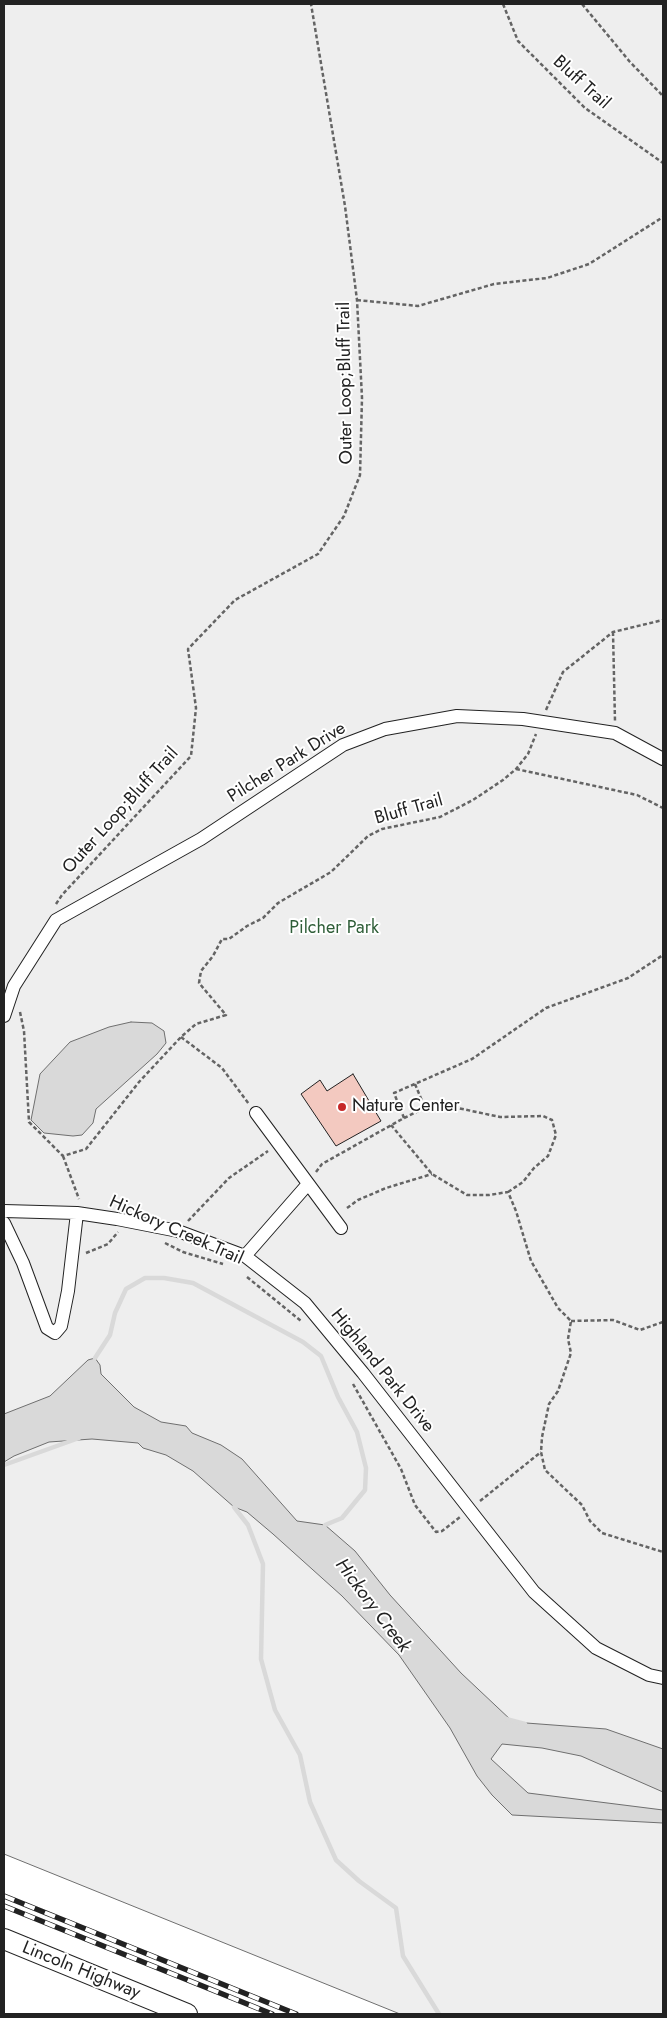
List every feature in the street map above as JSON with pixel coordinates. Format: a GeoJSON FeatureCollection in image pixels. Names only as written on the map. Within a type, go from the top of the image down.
{"type":"FeatureCollection","features":[{"type":"Feature","properties":{"kind":"main road","name":"Lincoln Highway"},"geometry":{"type":"LineString","coordinates":[[4,1939],[187,2014]]}},
{"type":"Feature","properties":{"kind":"street","name":"Pilcher Park Drive"},"geometry":{"type":"LineString","coordinates":[[4,1016],[14,986],[56,920],[201,839],[343,745],[385,729],[457,716],[523,718],[615,733],[663,759]]}},
{"type":"Feature","properties":{"kind":"street"},"geometry":{"type":"LineString","coordinates":[[256,1113],[341,1228]]}},
{"type":"Feature","properties":{"kind":"street"},"geometry":{"type":"LineString","coordinates":[[245,1256],[308,1184]]}},
{"type":"Feature","properties":{"kind":"street"},"geometry":{"type":"LineString","coordinates":[[4,1223],[47,1328],[55,1332],[60,1326],[64,1308],[79,1208]]}},
{"type":"Feature","properties":{"kind":"street","name":"Highland Park Drive"},"geometry":{"type":"LineString","coordinates":[[4,1210],[79,1208],[128,1221],[178,1231],[245,1256],[305,1303],[363,1373],[534,1592],[596,1648],[649,1675],[663,1678]]}},
{"type":"Feature","properties":{"kind":"path","name":"Outer Loop;Bluff Trail"},"geometry":{"type":"LineString","coordinates":[[52,912],[62,895],[190,756],[196,708],[188,649],[235,600],[318,554],[344,516],[360,475],[362,398],[357,300],[345,206],[311,4]]}},
{"type":"Feature","properties":{"kind":"path","name":"Bluff Trail"},"geometry":{"type":"LineString","coordinates":[[503,4],[518,42],[584,108],[663,163]]}},
{"type":"Feature","properties":{"kind":"path"},"geometry":{"type":"LineString","coordinates":[[582,4],[630,62],[663,96]]}},
{"type":"Feature","properties":{"kind":"path"},"geometry":{"type":"LineString","coordinates":[[357,300],[418,306],[494,284],[547,278],[589,264],[663,217]]}},
{"type":"Feature","properties":{"kind":"path","name":"Bluff Trail"},"geometry":{"type":"LineString","coordinates":[[181,1038],[196,1024],[226,1015],[199,982],[201,971],[213,956],[222,939],[229,939],[247,926],[263,918],[278,903],[331,872],[368,836],[382,829],[440,817],[473,800],[516,769],[528,754],[563,672],[613,632],[663,620]]}},
{"type":"Feature","properties":{"kind":"path"},"geometry":{"type":"LineString","coordinates":[[613,632],[615,733]]}},
{"type":"Feature","properties":{"kind":"path"},"geometry":{"type":"LineString","coordinates":[[516,769],[637,795],[663,808]]}},
{"type":"Feature","properties":{"kind":"path"},"geometry":{"type":"LineString","coordinates":[[404,1118],[394,1093],[472,1059],[546,1008],[628,978],[663,955]]}},
{"type":"Feature","properties":{"kind":"path"},"geometry":{"type":"LineString","coordinates":[[14,986],[24,1031],[29,1122],[63,1156],[86,1149],[139,1082],[181,1038],[222,1068],[256,1113]]}},
{"type":"Feature","properties":{"kind":"path"},"geometry":{"type":"LineString","coordinates":[[415,1084],[425,1108]]}},
{"type":"Feature","properties":{"kind":"path"},"geometry":{"type":"LineString","coordinates":[[308,1184],[322,1164],[391,1125],[425,1108],[454,1107],[500,1117],[543,1116],[552,1120],[556,1134],[548,1156],[534,1168],[523,1182],[508,1192],[490,1195],[467,1195],[432,1174],[391,1125]]}},
{"type":"Feature","properties":{"kind":"path"},"geometry":{"type":"LineString","coordinates":[[178,1231],[229,1178],[279,1144]]}},
{"type":"Feature","properties":{"kind":"path","name":"Hickory Creek Trail"},"geometry":{"type":"LineString","coordinates":[[63,1156],[79,1208]]}},
{"type":"Feature","properties":{"kind":"path"},"geometry":{"type":"LineString","coordinates":[[347,1208],[358,1200],[386,1188],[432,1174]]}},
{"type":"Feature","properties":{"kind":"path"},"geometry":{"type":"LineString","coordinates":[[508,1192],[516,1211],[531,1261],[558,1308],[571,1321],[613,1320],[640,1330],[663,1322]]}},
{"type":"Feature","properties":{"kind":"path"},"geometry":{"type":"LineString","coordinates":[[72,1256],[93,1252],[108,1244],[128,1221]]}},
{"type":"Feature","properties":{"kind":"path","name":"Hickory Creek Trail"},"geometry":{"type":"LineString","coordinates":[[159,1240],[183,1252],[227,1265]]}},
{"type":"Feature","properties":{"kind":"path","name":"Hickory Creek Trail"},"geometry":{"type":"LineString","coordinates":[[244,1274],[302,1322]]}},
{"type":"Feature","properties":{"kind":"path"},"geometry":{"type":"LineString","coordinates":[[571,1321],[568,1339],[571,1353],[558,1391],[549,1404],[541,1452],[545,1470],[582,1504],[590,1521],[602,1533],[663,1552]]}},
{"type":"Feature","properties":{"kind":"path"},"geometry":{"type":"LineString","coordinates":[[349,1377],[401,1469],[416,1505],[436,1532],[442,1532],[541,1452]]}},
{"type":"Feature","properties":{"kind":"green space","name":"Pilcher Park"},"geometry":{"type":"Polygon","coordinates":[[[4,4],[663,4],[663,2014],[400,2014],[4,1854],[4,4]]]}},
{"type":"Feature","properties":{"kind":"water"},"geometry":{"type":"Polygon","coordinates":[[[131,1022],[152,1023],[164,1031],[166,1043],[157,1054],[96,1109],[93,1123],[82,1135],[44,1133],[31,1120],[40,1074],[70,1042],[109,1027],[131,1022]]]}},
{"type":"Feature","properties":{"kind":"water"},"geometry":{"type":"Polygon","coordinates":[[[95,1358],[100,1365],[101,1374],[134,1407],[161,1422],[186,1426],[192,1433],[221,1445],[242,1459],[297,1521],[325,1525],[355,1551],[390,1595],[461,1673],[513,1722],[606,1729],[663,1749],[663,1792],[581,1756],[542,1748],[502,1744],[491,1759],[528,1793],[663,1810],[663,1823],[512,1815],[492,1795],[477,1776],[450,1728],[399,1655],[342,1596],[273,1534],[247,1512],[234,1507],[193,1471],[166,1455],[143,1448],[138,1443],[92,1439],[49,1442],[4,1462],[4,1414],[50,1396],[88,1360],[95,1358]]]}},
{"type":"Feature","properties":{"kind":"building","name":"Nature Center"},"geometry":{"type":"Polygon","coordinates":[[[353,1074],[381,1121],[336,1146],[301,1094],[320,1080],[327,1091],[353,1074]]]}},
{"type":"Feature","properties":{"kind":"waterway"},"geometry":{"type":"LineString","coordinates":[[95,1358],[110,1335],[115,1313],[126,1289],[145,1278],[164,1278],[193,1283],[303,1342],[321,1356],[338,1397],[357,1432],[366,1468],[365,1490],[342,1518],[325,1525]]}},
{"type":"Feature","properties":{"kind":"waterway","name":"Hickory Creek"},"geometry":{"type":"LineString","coordinates":[[4,1465],[79,1438]]}},
{"type":"Feature","properties":{"kind":"waterway"},"geometry":{"type":"LineString","coordinates":[[234,1507],[248,1525],[263,1564],[261,1659],[275,1710],[300,1755],[310,1802],[336,1860],[359,1881],[396,1908],[403,1956],[439,2014]]}},
{"type":"Feature","properties":{"kind":"waterway","name":"Hickory Creek"},"geometry":{"type":"LineString","coordinates":[[506,1719],[525,1724]]}},
{"type":"Feature","properties":{"kind":"railway"},"geometry":{"type":"LineString","coordinates":[[4,1896],[296,2014]]}},
{"type":"Feature","properties":{"kind":"railway"},"geometry":{"type":"LineString","coordinates":[[4,1906],[272,2014]]}},
{"type":"Feature","properties":{"kind":"place","name":"Nature Center"},"geometry":{"type":"Point","coordinates":[342,1107]}}]}
